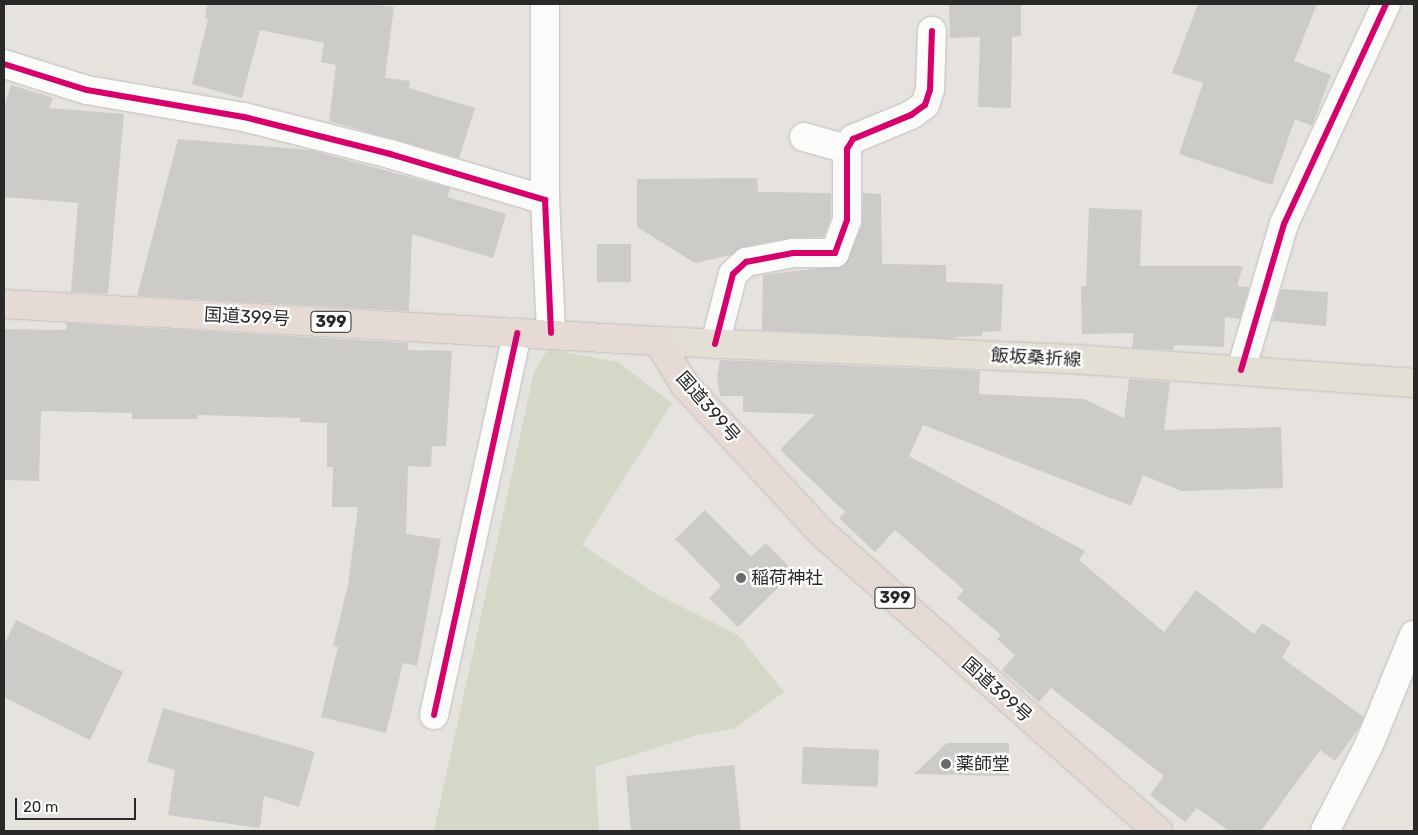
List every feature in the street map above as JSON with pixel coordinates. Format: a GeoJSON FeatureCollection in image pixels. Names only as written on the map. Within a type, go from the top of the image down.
{"type":"FeatureCollection","features":[{"type":"Feature","properties":{"kind":"highway","name":"国道399号"},"geometry":{"type":"LineString","coordinates":[[4,304],[658,341],[685,385],[821,532],[1158,831]]}},
{"type":"Feature","properties":{"kind":"main road","name":"飯坂桑折線"},"geometry":{"type":"LineString","coordinates":[[658,341],[1086,360],[1414,383]]}},
{"type":"Feature","properties":{"kind":"street"},"geometry":{"type":"LineString","coordinates":[[545,4],[545,200],[552,334]]}},
{"type":"Feature","properties":{"kind":"street"},"geometry":{"type":"LineString","coordinates":[[1241,370],[1284,224],[1386,4]]}},
{"type":"Feature","properties":{"kind":"street"},"geometry":{"type":"LineString","coordinates":[[715,344],[733,274],[746,262],[794,254],[835,253],[847,220],[847,149],[853,139],[911,115],[925,105],[930,90],[932,31]]}},
{"type":"Feature","properties":{"kind":"street"},"geometry":{"type":"LineString","coordinates":[[4,64],[87,90],[244,117],[390,154],[545,200]]}},
{"type":"Feature","properties":{"kind":"street"},"geometry":{"type":"LineString","coordinates":[[804,136],[847,149]]}},
{"type":"Feature","properties":{"kind":"street"},"geometry":{"type":"LineString","coordinates":[[434,714],[517,333]]}},
{"type":"Feature","properties":{"kind":"street"},"geometry":{"type":"LineString","coordinates":[[1325,831],[1369,745],[1414,635]]}},
{"type":"Feature","properties":{"kind":"green space"},"geometry":{"type":"Polygon","coordinates":[[[548,349],[618,362],[672,403],[582,545],[656,594],[738,635],[784,692],[735,728],[694,736],[595,767],[599,831],[434,831],[534,372],[548,349]]]}},
{"type":"Feature","properties":{"kind":"building"},"geometry":{"type":"Polygon","coordinates":[[[207,4],[369,4],[394,7],[385,78],[410,81],[409,88],[475,108],[459,158],[329,121],[336,65],[321,62],[324,43],[260,30],[242,98],[192,84],[208,19],[205,19],[207,4]]]}},
{"type":"Feature","properties":{"kind":"building"},"geometry":{"type":"Polygon","coordinates":[[[949,4],[1021,4],[1021,36],[1012,37],[1011,108],[978,107],[980,37],[950,38],[949,4]]]}},
{"type":"Feature","properties":{"kind":"building"},"geometry":{"type":"Polygon","coordinates":[[[1198,4],[1317,4],[1294,61],[1331,75],[1312,126],[1295,119],[1272,185],[1179,154],[1203,83],[1172,73],[1198,4]]]}},
{"type":"Feature","properties":{"kind":"building"},"geometry":{"type":"Polygon","coordinates":[[[11,85],[53,98],[49,108],[124,114],[108,294],[71,292],[78,203],[4,197],[4,107],[11,85]]]}},
{"type":"Feature","properties":{"kind":"building"},"geometry":{"type":"Polygon","coordinates":[[[178,139],[310,150],[450,188],[447,197],[506,214],[493,258],[412,234],[409,311],[137,296],[178,139]]]}},
{"type":"Feature","properties":{"kind":"building"},"geometry":{"type":"Polygon","coordinates":[[[757,178],[758,192],[831,193],[831,217],[824,237],[790,238],[743,247],[731,255],[695,263],[637,227],[637,179],[757,178]]]}},
{"type":"Feature","properties":{"kind":"building"},"geometry":{"type":"Polygon","coordinates":[[[863,193],[881,194],[882,264],[946,265],[946,282],[1003,284],[1001,331],[982,332],[982,336],[953,337],[956,339],[762,330],[763,275],[844,265],[862,225],[863,193]]]}},
{"type":"Feature","properties":{"kind":"building"},"geometry":{"type":"Polygon","coordinates":[[[1089,208],[1142,210],[1140,266],[1243,266],[1237,286],[1249,287],[1240,319],[1225,317],[1224,347],[1174,345],[1173,350],[1132,348],[1134,333],[1082,334],[1081,286],[1086,286],[1089,208]]]}},
{"type":"Feature","properties":{"kind":"building"},"geometry":{"type":"Polygon","coordinates":[[[597,244],[631,244],[631,282],[597,282],[597,244]]]}},
{"type":"Feature","properties":{"kind":"building"},"geometry":{"type":"Polygon","coordinates":[[[1281,289],[1328,292],[1326,326],[1272,321],[1281,289]]]}},
{"type":"Feature","properties":{"kind":"building"},"geometry":{"type":"Polygon","coordinates":[[[67,323],[408,343],[408,350],[452,351],[446,446],[432,446],[431,467],[408,466],[406,534],[441,539],[417,666],[403,663],[386,733],[321,717],[338,647],[333,646],[348,585],[358,507],[332,507],[333,467],[327,467],[327,423],[300,422],[300,418],[198,415],[198,419],[132,419],[132,413],[41,411],[39,481],[4,480],[4,329],[66,330],[67,323]]]}},
{"type":"Feature","properties":{"kind":"building"},"geometry":{"type":"Polygon","coordinates":[[[720,360],[980,371],[979,394],[1084,399],[1124,418],[1129,379],[1170,382],[1164,430],[1281,427],[1283,488],[1181,491],[1143,475],[1131,506],[923,425],[909,456],[1085,551],[1079,560],[1164,632],[1196,590],[1254,634],[1262,623],[1291,642],[1282,658],[1364,717],[1359,728],[1335,761],[1320,750],[1261,831],[1229,831],[1197,808],[1185,822],[1150,795],[1164,776],[1051,688],[1039,702],[1002,670],[1015,655],[997,639],[1001,635],[957,598],[964,590],[895,530],[875,552],[839,518],[845,512],[780,450],[815,414],[743,412],[743,396],[720,396],[717,377],[720,360]]]}},
{"type":"Feature","properties":{"kind":"building"},"geometry":{"type":"Polygon","coordinates":[[[705,510],[751,557],[766,543],[794,572],[738,627],[709,598],[721,586],[675,539],[705,510]]]}},
{"type":"Feature","properties":{"kind":"building"},"geometry":{"type":"Polygon","coordinates":[[[16,620],[123,672],[90,740],[4,697],[4,645],[16,620]]]}},
{"type":"Feature","properties":{"kind":"building"},"geometry":{"type":"Polygon","coordinates":[[[163,708],[315,752],[299,807],[264,796],[260,828],[168,815],[175,770],[147,762],[163,708]]]}},
{"type":"Feature","properties":{"kind":"building"},"geometry":{"type":"Polygon","coordinates":[[[947,743],[1009,743],[1009,776],[914,774],[947,743]]]}},
{"type":"Feature","properties":{"kind":"building"},"geometry":{"type":"Polygon","coordinates":[[[803,747],[879,750],[878,787],[802,784],[803,747]]]}},
{"type":"Feature","properties":{"kind":"building"},"geometry":{"type":"Polygon","coordinates":[[[734,765],[741,831],[631,831],[626,776],[734,765]]]}},
{"type":"Feature","properties":{"kind":"cycle path"},"geometry":{"type":"LineString","coordinates":[[1241,370],[1284,224],[1386,4]]}},
{"type":"Feature","properties":{"kind":"cycle path"},"geometry":{"type":"LineString","coordinates":[[715,344],[733,274],[746,262],[793,253],[835,253],[847,220],[847,149],[853,139],[911,115],[925,105],[930,90],[932,31]]}},
{"type":"Feature","properties":{"kind":"cycle path"},"geometry":{"type":"LineString","coordinates":[[4,64],[87,90],[244,117],[390,154],[545,200],[551,333]]}},
{"type":"Feature","properties":{"kind":"cycle path"},"geometry":{"type":"LineString","coordinates":[[434,715],[517,333]]}},
{"type":"Feature","properties":{"kind":"place","name":"稲荷神社"},"geometry":{"type":"Point","coordinates":[741,578]}},
{"type":"Feature","properties":{"kind":"place","name":"薬師堂"},"geometry":{"type":"Point","coordinates":[946,764]}}]}
